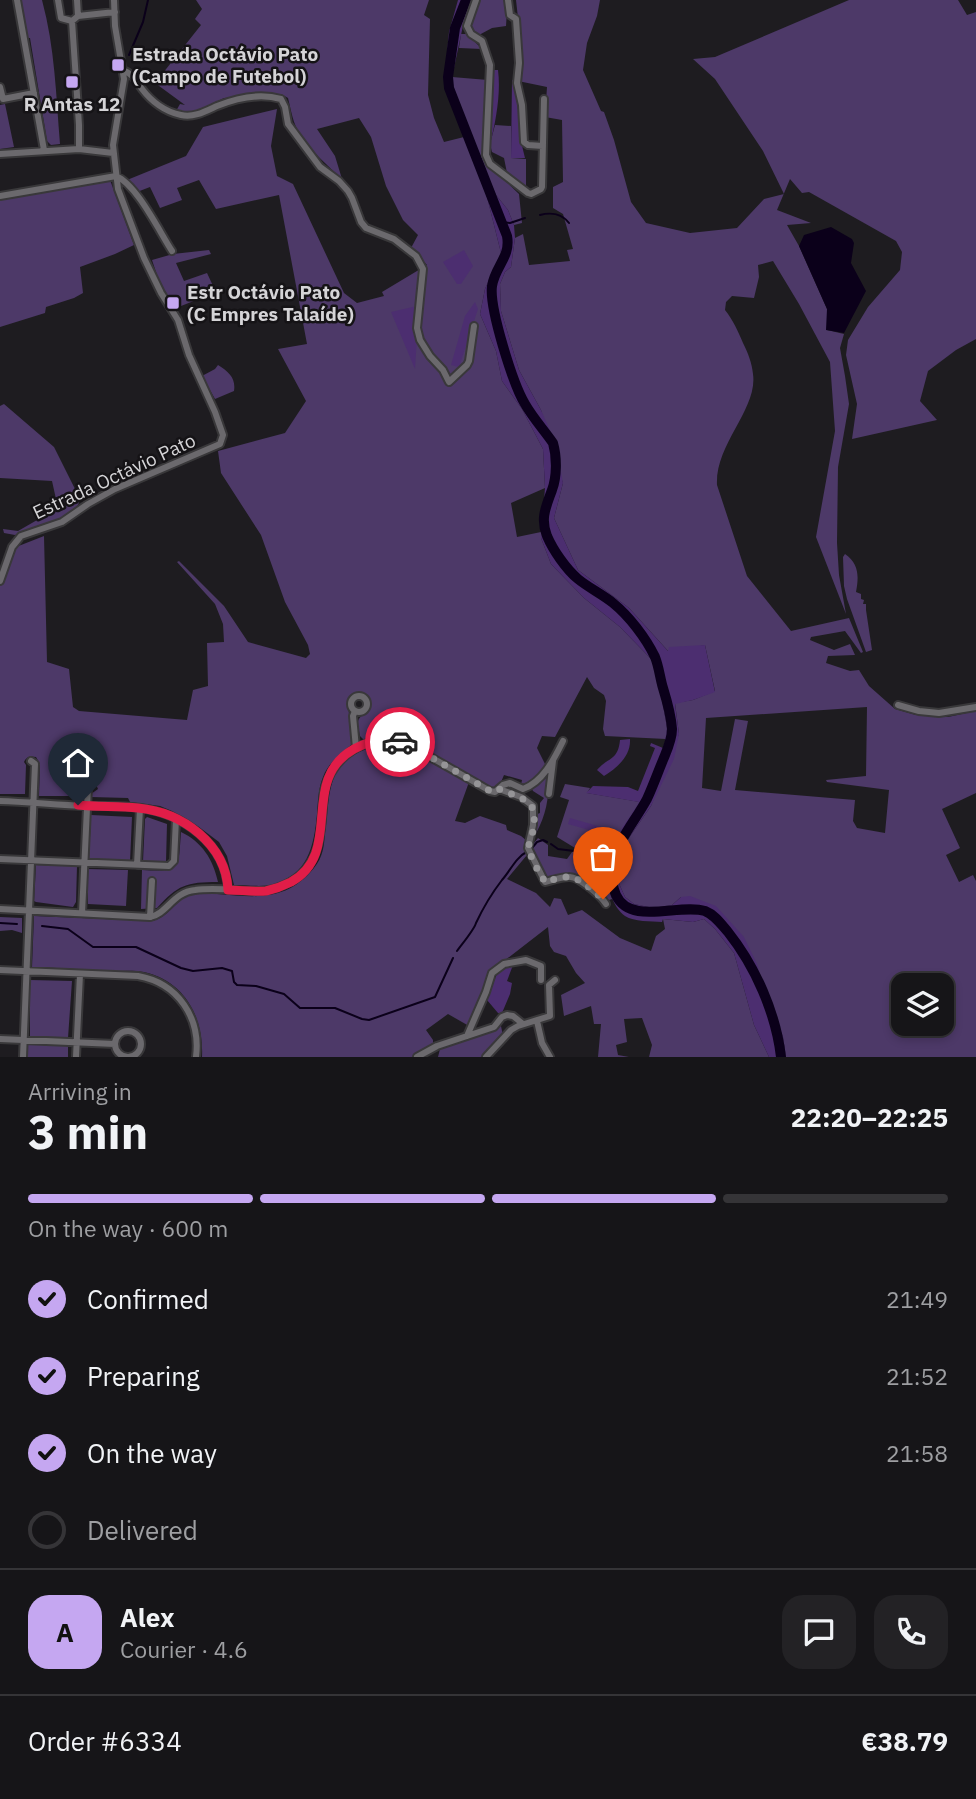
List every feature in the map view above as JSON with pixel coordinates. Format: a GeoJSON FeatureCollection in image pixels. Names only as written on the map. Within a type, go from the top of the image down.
{"type":"FeatureCollection","features":[{"type":"Feature","properties":{"kind":"street"},"geometry":{"type":"LineString","coordinates":[[17,0],[44,150]]}},
{"type":"Feature","properties":{"kind":"street"},"geometry":{"type":"LineString","coordinates":[[58,0],[61,18],[115,12]]}},
{"type":"Feature","properties":{"kind":"street"},"geometry":{"type":"LineString","coordinates":[[77,0],[75,18],[79,149]]}},
{"type":"Feature","properties":{"kind":"street","name":"Estrada Octávio Pato"},"geometry":{"type":"LineString","coordinates":[[0,581],[12,547],[21,536],[62,522],[115,489],[220,444],[223,439],[178,320],[160,293],[118,189],[113,153],[124,86],[114,0]]}},
{"type":"Feature","properties":{"kind":"street"},"geometry":{"type":"LineString","coordinates":[[476,0],[467,26],[471,34],[482,41],[490,65],[486,136],[488,160],[531,194],[542,187],[544,99]]}},
{"type":"Feature","properties":{"kind":"street"},"geometry":{"type":"LineString","coordinates":[[508,0],[510,15],[516,19],[519,63],[517,83],[522,105],[524,142],[528,145],[543,146]]}},
{"type":"Feature","properties":{"kind":"street"},"geometry":{"type":"LineString","coordinates":[[123,70],[131,74],[155,103],[180,115],[191,116],[248,97],[270,96],[281,99],[288,124],[320,167],[348,191],[366,228],[394,239],[416,256],[423,269],[417,328],[420,340],[449,382],[469,361],[474,326]]}},
{"type":"Feature","properties":{"kind":"street"},"geometry":{"type":"LineString","coordinates":[[0,87],[2,100],[34,93]]}},
{"type":"Feature","properties":{"kind":"street"},"geometry":{"type":"LineString","coordinates":[[0,153],[79,149],[113,153]]}},
{"type":"Feature","properties":{"kind":"street"},"geometry":{"type":"LineString","coordinates":[[0,196],[116,176],[136,194],[172,251]]}},
{"type":"Feature","properties":{"kind":"street"},"geometry":{"type":"LineString","coordinates":[[898,705],[939,713],[976,707]]}},
{"type":"Feature","properties":{"kind":"street"},"geometry":{"type":"LineString","coordinates":[[355,711],[353,716],[356,748]]}},
{"type":"Feature","properties":{"kind":"street"},"geometry":{"type":"LineString","coordinates":[[0,909],[150,917],[158,915],[176,897],[194,890],[264,891],[281,887],[309,867],[320,841],[324,791],[328,776],[341,758],[356,748],[371,742],[396,741],[413,747],[495,792],[510,783],[523,789],[530,786],[553,761],[563,741]]}},
{"type":"Feature","properties":{"kind":"street"},"geometry":{"type":"LineString","coordinates":[[23,1057],[34,803],[35,764],[31,761]]}},
{"type":"Feature","properties":{"kind":"street"},"geometry":{"type":"LineString","coordinates":[[550,794],[553,761]]}},
{"type":"Feature","properties":{"kind":"street"},"geometry":{"type":"LineString","coordinates":[[82,913],[88,787]]}},
{"type":"Feature","properties":{"kind":"street"},"geometry":{"type":"LineString","coordinates":[[499,789],[521,797],[533,806],[534,825],[528,848],[545,882],[570,876],[580,880],[606,904]]}},
{"type":"Feature","properties":{"kind":"street"},"geometry":{"type":"LineString","coordinates":[[0,801],[140,808],[176,818],[197,832],[219,855],[228,890]]}},
{"type":"Feature","properties":{"kind":"street"},"geometry":{"type":"LineString","coordinates":[[137,865],[140,808]]}},
{"type":"Feature","properties":{"kind":"street"},"geometry":{"type":"LineString","coordinates":[[0,859],[169,866],[174,863],[176,818]]}},
{"type":"Feature","properties":{"kind":"street"},"geometry":{"type":"LineString","coordinates":[[150,917],[152,881]]}},
{"type":"Feature","properties":{"kind":"street"},"geometry":{"type":"LineString","coordinates":[[467,1036],[496,970],[504,964],[526,960],[541,966],[541,980]]}},
{"type":"Feature","properties":{"kind":"street"},"geometry":{"type":"LineString","coordinates":[[0,970],[149,978],[181,1000],[188,1011],[195,1027],[197,1057]]}},
{"type":"Feature","properties":{"kind":"street"},"geometry":{"type":"LineString","coordinates":[[76,1057],[80,974]]}},
{"type":"Feature","properties":{"kind":"street"},"geometry":{"type":"LineString","coordinates":[[486,1057],[511,1030],[550,1016],[548,991],[549,985],[555,980]]}},
{"type":"Feature","properties":{"kind":"street"},"geometry":{"type":"LineString","coordinates":[[417,1057],[437,1046],[494,1027],[507,1015],[523,1024]]}},
{"type":"Feature","properties":{"kind":"street"},"geometry":{"type":"LineString","coordinates":[[537,1020],[541,1042],[550,1057]]}},
{"type":"Feature","properties":{"kind":"street"},"geometry":{"type":"LineString","coordinates":[[129,1031],[141,1040],[138,1053],[130,1057],[122,1055],[115,1044],[121,1033],[129,1031]]}},
{"type":"Feature","properties":{"kind":"street"},"geometry":{"type":"LineString","coordinates":[[0,1039],[115,1044]]}},
{"type":"Feature","properties":{"kind":"shaded area"},"geometry":{"type":"Polygon","coordinates":[[[21,0],[42,0],[52,54],[60,144],[51,145],[47,141],[21,0]]]}},
{"type":"Feature","properties":{"kind":"shaded area"},"geometry":{"type":"Polygon","coordinates":[[[196,0],[429,0],[424,15],[430,19],[428,95],[434,118],[444,142],[464,137],[484,185],[501,253],[485,289],[480,314],[496,351],[502,381],[522,409],[543,449],[545,488],[511,503],[517,537],[541,532],[551,564],[656,664],[667,728],[666,739],[605,736],[603,729],[606,701],[604,695],[594,688],[587,677],[555,737],[542,736],[537,748],[546,766],[534,780],[525,786],[521,785],[522,780],[504,775],[498,785],[491,788],[409,741],[389,737],[364,740],[360,736],[358,721],[371,705],[369,698],[361,692],[354,693],[350,696],[349,705],[351,745],[331,763],[323,777],[314,837],[307,858],[293,875],[266,886],[234,885],[227,856],[219,842],[199,827],[160,806],[130,802],[128,798],[91,797],[98,789],[94,782],[83,776],[80,796],[39,796],[40,764],[36,757],[29,757],[24,762],[25,794],[0,794],[0,583],[16,547],[44,536],[47,662],[69,669],[73,707],[79,711],[187,720],[193,690],[208,686],[207,643],[224,642],[223,624],[215,604],[177,562],[179,561],[224,606],[248,642],[306,658],[310,654],[285,602],[261,535],[221,473],[218,451],[285,433],[306,401],[278,349],[307,344],[279,195],[216,209],[199,180],[177,188],[182,200],[160,208],[150,187],[137,192],[127,180],[186,156],[203,127],[277,109],[271,146],[277,176],[293,184],[344,293],[357,303],[384,296],[382,292],[427,265],[411,248],[418,235],[403,220],[386,186],[371,137],[359,118],[317,129],[335,156],[342,179],[304,140],[292,117],[288,98],[281,94],[224,98],[196,112],[176,111],[180,104],[185,105],[155,83],[201,25],[195,19],[202,9],[196,0]]]}},
{"type":"Feature","properties":{"kind":"shaded area"},"geometry":{"type":"Polygon","coordinates":[[[458,0],[473,0],[464,21],[452,77],[454,91],[465,124],[496,195],[508,210],[514,225],[511,267],[505,272],[500,284],[501,311],[519,370],[556,444],[563,483],[554,518],[578,570],[629,608],[668,651],[669,647],[705,645],[715,692],[675,704],[679,734],[674,759],[651,806],[624,845],[617,879],[625,897],[634,904],[653,908],[672,905],[681,897],[690,896],[716,906],[744,937],[757,964],[783,1037],[786,1057],[769,1057],[754,1025],[734,953],[715,929],[704,919],[693,922],[663,919],[662,922],[633,919],[619,911],[611,896],[607,862],[611,848],[639,802],[586,793],[593,786],[628,787],[638,791],[655,748],[650,746],[651,743],[663,748],[667,728],[656,664],[551,564],[541,538],[545,488],[543,449],[522,409],[502,381],[496,351],[480,314],[485,289],[501,253],[484,185],[451,101],[445,74],[449,32],[458,0]]]}},
{"type":"Feature","properties":{"kind":"shaded area"},"geometry":{"type":"Polygon","coordinates":[[[479,0],[504,0],[507,10],[506,26],[492,28],[479,35],[471,28],[479,0]]]}},
{"type":"Feature","properties":{"kind":"shaded area"},"geometry":{"type":"Polygon","coordinates":[[[516,0],[600,0],[587,43],[583,70],[601,111],[604,112],[631,202],[646,223],[690,233],[737,228],[764,199],[784,194],[777,210],[811,223],[787,225],[827,309],[827,330],[844,334],[840,348],[849,404],[838,467],[837,543],[846,614],[816,537],[835,431],[830,362],[773,261],[758,265],[759,277],[754,298],[732,296],[726,302],[725,310],[750,358],[753,387],[743,414],[722,455],[717,485],[747,576],[791,631],[849,618],[863,652],[861,653],[845,631],[811,637],[810,640],[834,650],[850,644],[855,655],[828,656],[826,663],[850,671],[859,670],[869,686],[895,709],[916,715],[948,717],[976,711],[976,793],[942,809],[960,848],[946,855],[959,882],[973,875],[976,881],[976,1057],[786,1057],[783,1037],[756,964],[681,897],[672,905],[653,908],[634,904],[625,897],[617,879],[624,845],[651,806],[679,734],[675,703],[693,700],[715,691],[705,645],[669,652],[629,608],[578,570],[554,518],[563,483],[541,410],[519,370],[501,311],[500,284],[505,272],[511,267],[515,238],[523,234],[529,265],[570,261],[567,250],[573,249],[563,214],[553,208],[553,187],[563,182],[562,120],[545,117],[547,87],[518,81],[516,0]],[[867,707],[706,718],[702,788],[721,791],[735,719],[748,721],[735,790],[855,800],[853,821],[857,828],[885,833],[889,790],[826,780],[866,776],[867,707]]]}},
{"type":"Feature","properties":{"kind":"shaded area"},"geometry":{"type":"Polygon","coordinates":[[[849,0],[958,0],[967,15],[976,12],[976,339],[928,371],[920,401],[937,420],[852,439],[857,404],[846,355],[848,340],[868,307],[900,270],[902,252],[896,241],[809,192],[802,193],[790,179],[784,194],[763,151],[715,79],[693,59],[715,57],[849,0]]]}},
{"type":"Feature","properties":{"kind":"shaded area"},"geometry":{"type":"Polygon","coordinates":[[[461,34],[467,34],[482,49],[459,48],[461,34]]]}},
{"type":"Feature","properties":{"kind":"shaded area"},"geometry":{"type":"Polygon","coordinates":[[[494,70],[498,70],[499,79],[496,117],[490,144],[489,143],[494,70]]]}},
{"type":"Feature","properties":{"kind":"shaded area"},"geometry":{"type":"Polygon","coordinates":[[[452,77],[488,80],[483,154],[494,170],[519,194],[522,223],[514,225],[508,210],[496,195],[465,124],[452,77]]]}},
{"type":"Feature","properties":{"kind":"shaded area"},"geometry":{"type":"Polygon","coordinates":[[[512,80],[515,81],[525,158],[511,158],[512,80]]]}},
{"type":"Feature","properties":{"kind":"shaded area"},"geometry":{"type":"Polygon","coordinates":[[[5,104],[14,147],[0,149],[0,105],[5,104]]]}},
{"type":"Feature","properties":{"kind":"shaded area"},"geometry":{"type":"Polygon","coordinates":[[[495,125],[511,126],[511,158],[526,159],[526,190],[507,173],[504,158],[492,152],[490,144],[495,125]]]}},
{"type":"Feature","properties":{"kind":"shaded area"},"geometry":{"type":"Polygon","coordinates":[[[110,180],[134,245],[80,267],[83,293],[46,307],[45,313],[0,327],[0,199],[110,180]]]}},
{"type":"Feature","properties":{"kind":"shaded area"},"geometry":{"type":"Polygon","coordinates":[[[831,227],[852,239],[854,243],[851,263],[866,291],[844,333],[826,330],[827,309],[799,246],[804,235],[831,227]]]}},
{"type":"Feature","properties":{"kind":"shaded area"},"geometry":{"type":"Polygon","coordinates":[[[209,250],[211,254],[176,263],[184,281],[207,273],[214,293],[176,308],[160,284],[152,260],[173,254],[209,250]]]}},
{"type":"Feature","properties":{"kind":"shaded area"},"geometry":{"type":"Polygon","coordinates":[[[464,250],[473,266],[461,284],[457,284],[443,262],[464,250]]]}},
{"type":"Feature","properties":{"kind":"shaded area"},"geometry":{"type":"Polygon","coordinates":[[[475,302],[478,309],[459,367],[451,365],[465,316],[475,302]]]}},
{"type":"Feature","properties":{"kind":"shaded area"},"geometry":{"type":"Polygon","coordinates":[[[417,306],[413,324],[417,337],[415,369],[391,312],[417,306]]]}},
{"type":"Feature","properties":{"kind":"shaded area"},"geometry":{"type":"Polygon","coordinates":[[[218,365],[231,376],[234,391],[215,399],[202,376],[218,365]]]}},
{"type":"Feature","properties":{"kind":"shaded area"},"geometry":{"type":"Polygon","coordinates":[[[4,404],[54,447],[80,499],[70,513],[15,535],[4,533],[3,529],[18,531],[58,508],[52,481],[0,478],[0,406],[4,404]]]}},
{"type":"Feature","properties":{"kind":"shaded area"},"geometry":{"type":"Polygon","coordinates":[[[845,554],[855,566],[858,576],[856,592],[861,594],[863,604],[866,604],[872,650],[866,652],[844,586],[845,554]]]}},
{"type":"Feature","properties":{"kind":"shaded area"},"geometry":{"type":"Polygon","coordinates":[[[630,739],[626,756],[618,765],[604,776],[597,770],[615,755],[620,740],[630,739]]]}},
{"type":"Feature","properties":{"kind":"shaded area"},"geometry":{"type":"Polygon","coordinates":[[[393,745],[413,751],[469,782],[455,821],[465,823],[480,816],[506,825],[507,830],[527,841],[527,855],[507,879],[536,893],[550,907],[554,898],[561,899],[568,915],[582,910],[620,938],[651,951],[656,936],[665,929],[663,919],[693,922],[704,919],[734,953],[754,1025],[769,1057],[649,1057],[652,1045],[642,1018],[624,1019],[627,1042],[616,1045],[618,1055],[629,1057],[598,1057],[601,1024],[594,1024],[591,1006],[564,1016],[561,995],[585,983],[566,956],[554,952],[550,946],[548,927],[491,971],[469,1026],[448,1014],[426,1030],[433,1043],[413,1057],[202,1057],[200,1029],[189,1003],[171,984],[158,977],[136,971],[32,967],[34,916],[151,921],[162,917],[185,897],[193,894],[257,896],[270,895],[293,887],[314,868],[321,856],[330,793],[337,771],[349,758],[365,749],[393,745]]]}},
{"type":"Feature","properties":{"kind":"shaded area"},"geometry":{"type":"Polygon","coordinates":[[[547,770],[546,806],[533,838],[535,815],[540,813],[540,803],[544,798],[532,789],[547,770]]]}},
{"type":"Feature","properties":{"kind":"shaded area"},"geometry":{"type":"Polygon","coordinates":[[[565,784],[590,788],[587,793],[640,802],[610,851],[607,875],[612,899],[609,900],[593,890],[576,875],[546,879],[530,848],[538,838],[548,845],[548,856],[567,859],[575,848],[557,837],[569,800],[560,797],[565,784]]]}},
{"type":"Feature","properties":{"kind":"shaded area"},"geometry":{"type":"Polygon","coordinates":[[[91,815],[132,817],[130,862],[89,860],[91,815]]]}},
{"type":"Feature","properties":{"kind":"shaded area"},"geometry":{"type":"Polygon","coordinates":[[[147,817],[167,824],[166,862],[143,861],[147,817]]]}},
{"type":"Feature","properties":{"kind":"shaded area"},"geometry":{"type":"Polygon","coordinates":[[[570,818],[615,831],[613,837],[568,824],[570,818]]]}},
{"type":"Feature","properties":{"kind":"shaded area"},"geometry":{"type":"Polygon","coordinates":[[[181,832],[206,852],[218,882],[183,886],[157,908],[141,909],[142,870],[165,870],[175,866],[181,832]]]}},
{"type":"Feature","properties":{"kind":"shaded area"},"geometry":{"type":"Polygon","coordinates":[[[36,865],[77,866],[76,902],[73,907],[34,901],[36,865]]]}},
{"type":"Feature","properties":{"kind":"shaded area"},"geometry":{"type":"Polygon","coordinates":[[[88,869],[128,870],[126,906],[88,904],[88,869]]]}},
{"type":"Feature","properties":{"kind":"shaded area"},"geometry":{"type":"Polygon","coordinates":[[[0,917],[22,918],[22,933],[0,931],[0,917]]]}},
{"type":"Feature","properties":{"kind":"shaded area"},"geometry":{"type":"Polygon","coordinates":[[[513,965],[507,981],[512,983],[510,994],[502,1013],[498,1013],[487,1000],[498,971],[513,965]]]}},
{"type":"Feature","properties":{"kind":"shaded area"},"geometry":{"type":"Polygon","coordinates":[[[30,980],[72,981],[68,1038],[30,1037],[30,980]]]}},
{"type":"Feature","properties":{"kind":"shaded area"},"geometry":{"type":"Polygon","coordinates":[[[501,1026],[503,1036],[484,1057],[438,1057],[440,1049],[501,1026]]]}},
{"type":"Feature","properties":{"kind":"shaded area"},"geometry":{"type":"Polygon","coordinates":[[[28,1043],[68,1046],[68,1057],[28,1057],[28,1043]]]}},
{"type":"Feature","properties":{"kind":"waterway"},"geometry":{"type":"LineString","coordinates":[[129,55],[143,22],[148,0]]}},
{"type":"Feature","properties":{"kind":"waterway"},"geometry":{"type":"LineString","coordinates":[[466,0],[455,28],[449,88],[507,236],[507,250],[496,273],[492,297],[508,364],[525,404],[553,443],[556,473],[545,513],[545,530],[569,570],[619,608],[647,642],[656,661],[671,719],[670,741],[647,799],[615,856],[612,881],[616,895],[623,904],[644,912],[695,909],[705,911],[718,920],[738,945],[763,991],[781,1057]]}},
{"type":"Feature","properties":{"kind":"waterway"},"geometry":{"type":"LineString","coordinates":[[540,215],[556,215],[569,223]]}},
{"type":"Feature","properties":{"kind":"waterway"},"geometry":{"type":"LineString","coordinates":[[502,222],[510,223],[525,218]]}},
{"type":"Feature","properties":{"kind":"waterway"},"geometry":{"type":"LineString","coordinates":[[532,848],[537,842],[547,842]]}},
{"type":"Feature","properties":{"kind":"waterway"},"geometry":{"type":"LineString","coordinates":[[551,844],[558,849],[574,851]]}},
{"type":"Feature","properties":{"kind":"waterway"},"geometry":{"type":"LineString","coordinates":[[457,951],[498,885],[516,861],[528,851]]}},
{"type":"Feature","properties":{"kind":"waterway"},"geometry":{"type":"LineString","coordinates":[[577,852],[594,863],[601,864]]}},
{"type":"Feature","properties":{"kind":"waterway"},"geometry":{"type":"LineString","coordinates":[[605,865],[613,861]]}},
{"type":"Feature","properties":{"kind":"waterway"},"geometry":{"type":"LineString","coordinates":[[0,923],[17,924]]}},
{"type":"Feature","properties":{"kind":"waterway"},"geometry":{"type":"LineString","coordinates":[[42,926],[68,929],[93,947],[136,947],[193,971],[222,968],[232,971],[237,985],[256,986],[284,994],[300,1008],[335,1008],[369,1020],[435,997],[453,958]]}},
{"type":"Feature","properties":{"kind":"way so far"},"geometry":{"type":"LineString","coordinates":[[400,742],[490,791],[499,789],[531,804],[534,825],[528,848],[545,882],[570,876],[580,880],[603,899]]}},
{"type":"Feature","properties":{"kind":"place","name":"Estrada Octávio Pato (Campo de Futebol)"},"geometry":{"type":"Point","coordinates":[118,65]}},
{"type":"Feature","properties":{"kind":"place","name":"R Antas 12"},"geometry":{"type":"Point","coordinates":[72,82]}},
{"type":"Feature","properties":{"kind":"place","name":"Estr Octávio Pato (C Empres Talaíde)"},"geometry":{"type":"Point","coordinates":[173,303]}},
{"type":"Feature","properties":{"kind":"route"},"geometry":{"type":"LineString","coordinates":[[78,805],[140,808],[176,818],[197,832],[219,855],[228,881],[228,890],[264,891],[281,887],[309,867],[320,841],[324,791],[328,776],[341,758],[366,743],[384,740],[400,742]]}}]}
